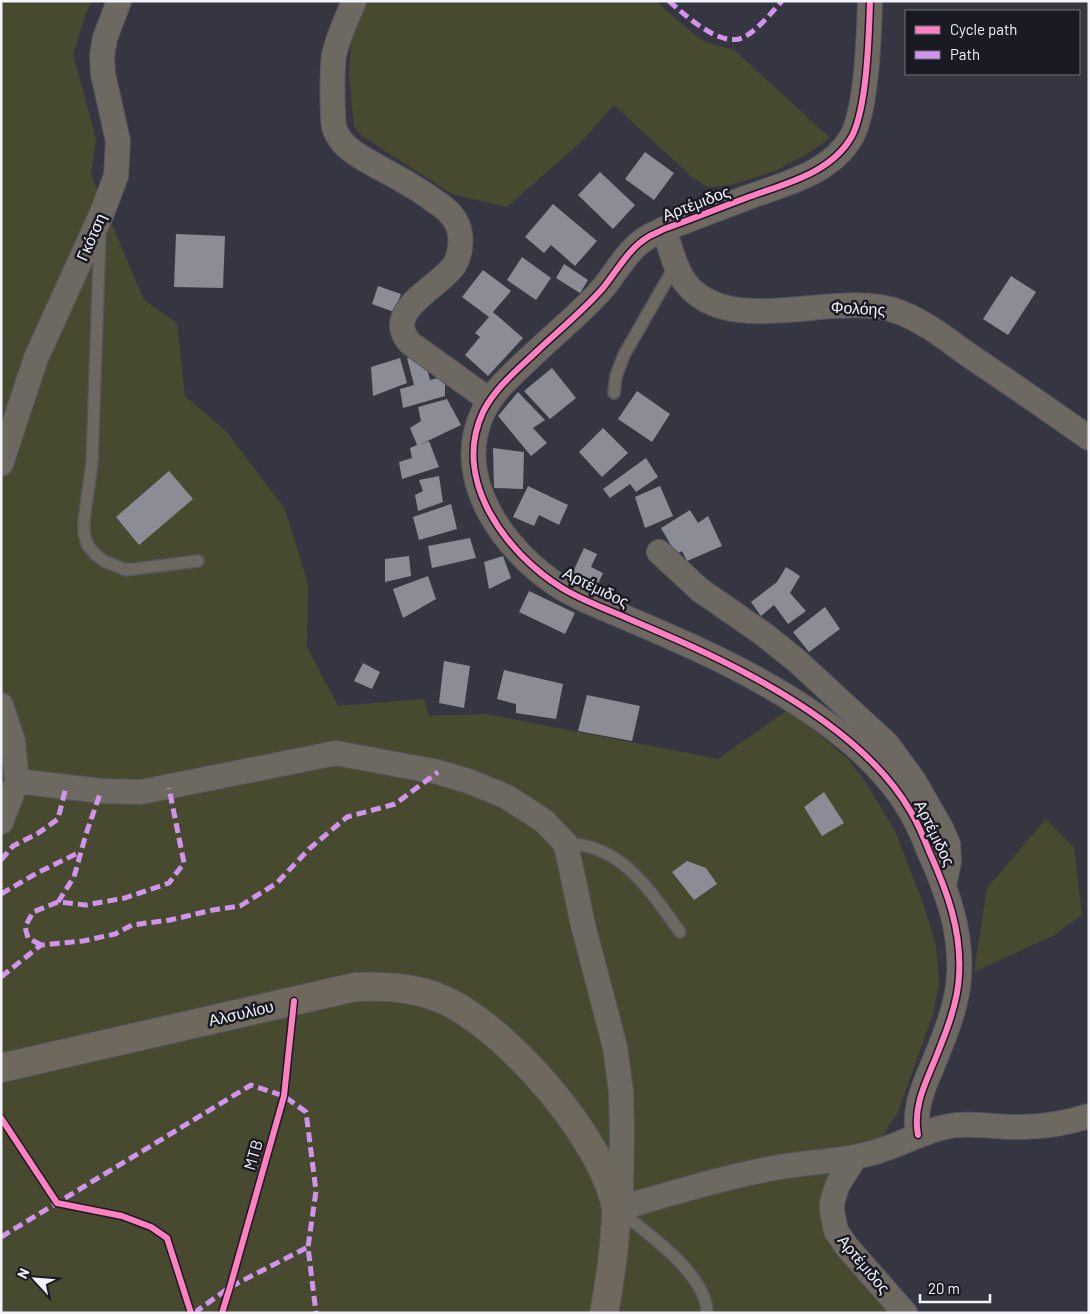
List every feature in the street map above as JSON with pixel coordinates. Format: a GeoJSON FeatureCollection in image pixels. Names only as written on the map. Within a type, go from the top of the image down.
{"type":"FeatureCollection","features":[{"type":"Feature","properties":{"kind":"street","name":"Γκότση"},"geometry":{"type":"LineString","coordinates":[[1,464],[36,358],[102,213],[116,176],[118,141],[103,74],[102,56],[105,38],[119,1]]}},
{"type":"Feature","properties":{"kind":"street"},"geometry":{"type":"LineString","coordinates":[[354,1],[345,21],[334,56],[334,127],[339,139],[354,153],[440,204],[458,223],[460,236],[460,252],[456,263],[450,271],[410,306],[402,321],[404,336],[489,400]]}},
{"type":"Feature","properties":{"kind":"street","name":"Αρτέμιδος"},"geometry":{"type":"LineString","coordinates":[[870,1],[864,86],[858,121],[845,146],[834,157],[804,177],[647,237],[635,247],[602,289],[510,377],[489,400],[475,437],[474,452],[476,477],[481,495],[494,522],[514,547],[545,576],[562,588],[654,629],[756,678],[803,707],[841,735],[871,762],[900,795],[919,828],[952,906],[958,938],[960,974],[948,1025],[918,1102],[916,1119],[918,1135]]}},
{"type":"Feature","properties":{"kind":"street","name":"Φολόης"},"geometry":{"type":"LineString","coordinates":[[664,229],[684,281],[696,294],[711,303],[738,311],[826,306],[878,307],[899,312],[942,337],[1089,438]]}},
{"type":"Feature","properties":{"kind":"street"},"geometry":{"type":"LineString","coordinates":[[659,552],[700,590],[762,633],[796,660],[887,744],[914,781],[948,844],[949,862],[944,885]]}},
{"type":"Feature","properties":{"kind":"street"},"geometry":{"type":"LineString","coordinates":[[1,705],[13,741],[17,781],[1,822]]}},
{"type":"Feature","properties":{"kind":"street"},"geometry":{"type":"LineString","coordinates":[[17,781],[101,792],[141,792],[336,753],[438,772],[505,796],[545,822],[566,844],[583,925],[610,1025],[619,1070],[622,1158],[621,1191],[616,1209]]}},
{"type":"Feature","properties":{"kind":"street","name":"Αλσυλίου"},"geometry":{"type":"LineString","coordinates":[[1,1068],[356,987],[391,987],[416,991],[444,1000],[471,1014],[530,1066],[568,1113],[592,1149],[603,1170],[616,1209],[615,1241],[604,1313]]}},
{"type":"Feature","properties":{"kind":"street"},"geometry":{"type":"LineString","coordinates":[[616,1209],[736,1175],[776,1167],[855,1157],[875,1152],[936,1129],[961,1124],[1022,1128],[1061,1124],[1089,1116]]}},
{"type":"Feature","properties":{"kind":"street","name":"Αρτέμιδος"},"geometry":{"type":"LineString","coordinates":[[855,1157],[838,1184],[832,1202],[836,1231],[847,1247],[905,1313]]}},
{"type":"Feature","properties":{"kind":"lane"},"geometry":{"type":"LineString","coordinates":[[102,213],[92,463],[84,520],[84,534],[88,546],[96,555],[110,564],[126,570],[198,561]]}},
{"type":"Feature","properties":{"kind":"lane"},"geometry":{"type":"LineString","coordinates":[[614,393],[616,376],[624,355],[676,264]]}},
{"type":"Feature","properties":{"kind":"lane"},"geometry":{"type":"LineString","coordinates":[[566,844],[589,846],[618,860],[634,872],[680,932]]}},
{"type":"Feature","properties":{"kind":"lane"},"geometry":{"type":"LineString","coordinates":[[616,1209],[662,1244],[684,1266],[702,1294],[707,1313]]}},
{"type":"Feature","properties":{"kind":"green space"},"geometry":{"type":"Polygon","coordinates":[[[1,1],[92,1],[86,13],[73,54],[96,139],[91,175],[144,300],[177,323],[185,396],[226,431],[285,509],[308,584],[307,647],[338,706],[424,699],[429,716],[486,714],[718,759],[789,709],[848,759],[867,784],[895,831],[923,903],[936,945],[939,984],[933,1014],[898,1112],[881,1139],[828,1193],[891,1313],[1,1313],[1,1]]]}},
{"type":"Feature","properties":{"kind":"green space"},"geometry":{"type":"Polygon","coordinates":[[[361,1],[655,1],[700,39],[714,45],[733,49],[830,138],[807,154],[775,171],[731,185],[708,187],[693,178],[614,105],[580,143],[507,207],[452,194],[362,136],[354,127],[349,75],[351,43],[361,1]]]}},
{"type":"Feature","properties":{"kind":"green space"},"geometry":{"type":"Polygon","coordinates":[[[1046,819],[1074,847],[1082,915],[1053,936],[974,972],[987,888],[1046,819]]]}},
{"type":"Feature","properties":{"kind":"building"},"geometry":{"type":"Polygon","coordinates":[[[645,152],[674,173],[654,200],[625,179],[645,152]]]}},
{"type":"Feature","properties":{"kind":"building"},"geometry":{"type":"Polygon","coordinates":[[[600,172],[635,205],[613,229],[578,195],[600,172]]]}},
{"type":"Feature","properties":{"kind":"building"},"geometry":{"type":"Polygon","coordinates":[[[553,204],[597,241],[575,266],[551,245],[544,253],[525,237],[553,204]]]}},
{"type":"Feature","properties":{"kind":"building"},"geometry":{"type":"Polygon","coordinates":[[[176,234],[225,236],[223,288],[174,287],[176,234]]]}},
{"type":"Feature","properties":{"kind":"building"},"geometry":{"type":"Polygon","coordinates":[[[522,257],[551,278],[536,300],[507,280],[522,257]]]}},
{"type":"Feature","properties":{"kind":"building"},"geometry":{"type":"Polygon","coordinates":[[[564,264],[588,280],[580,293],[556,278],[564,264]]]}},
{"type":"Feature","properties":{"kind":"building"},"geometry":{"type":"Polygon","coordinates":[[[483,270],[511,291],[493,312],[523,338],[488,376],[465,355],[480,337],[475,333],[489,317],[462,297],[483,270]]]}},
{"type":"Feature","properties":{"kind":"building"},"geometry":{"type":"Polygon","coordinates":[[[1011,276],[1036,292],[1008,335],[983,319],[1011,276]]]}},
{"type":"Feature","properties":{"kind":"building"},"geometry":{"type":"Polygon","coordinates":[[[378,286],[401,294],[394,312],[372,304],[378,286]]]}},
{"type":"Feature","properties":{"kind":"building"},"geometry":{"type":"Polygon","coordinates":[[[424,357],[430,380],[445,376],[445,396],[403,408],[400,389],[414,385],[407,358],[424,357]]]}},
{"type":"Feature","properties":{"kind":"building"},"geometry":{"type":"Polygon","coordinates":[[[400,358],[407,383],[373,396],[371,367],[400,358]]]}},
{"type":"Feature","properties":{"kind":"building"},"geometry":{"type":"Polygon","coordinates":[[[552,368],[576,398],[550,419],[524,391],[552,368]]]}},
{"type":"Feature","properties":{"kind":"building"},"geometry":{"type":"Polygon","coordinates":[[[637,391],[670,414],[652,442],[618,419],[637,391]]]}},
{"type":"Feature","properties":{"kind":"building"},"geometry":{"type":"Polygon","coordinates":[[[518,392],[545,420],[533,428],[547,443],[531,456],[498,416],[518,392]]]}},
{"type":"Feature","properties":{"kind":"building"},"geometry":{"type":"Polygon","coordinates":[[[447,399],[461,425],[419,445],[429,441],[439,467],[402,479],[399,462],[412,458],[410,448],[417,445],[410,428],[421,421],[418,407],[447,399]]]}},
{"type":"Feature","properties":{"kind":"building"},"geometry":{"type":"Polygon","coordinates":[[[603,428],[628,453],[602,477],[579,452],[603,428]]]}},
{"type":"Feature","properties":{"kind":"building"},"geometry":{"type":"Polygon","coordinates":[[[493,448],[524,452],[523,489],[494,488],[493,448]]]}},
{"type":"Feature","properties":{"kind":"building"},"geometry":{"type":"Polygon","coordinates":[[[646,458],[658,477],[636,492],[630,484],[610,498],[603,489],[646,458]]]}},
{"type":"Feature","properties":{"kind":"building"},"geometry":{"type":"Polygon","coordinates":[[[169,471],[193,499],[139,545],[116,517],[169,471]]]}},
{"type":"Feature","properties":{"kind":"building"},"geometry":{"type":"Polygon","coordinates":[[[439,476],[443,502],[418,511],[415,495],[423,491],[419,480],[439,476]]]}},
{"type":"Feature","properties":{"kind":"building"},"geometry":{"type":"Polygon","coordinates":[[[528,486],[568,505],[559,525],[539,515],[534,526],[513,517],[528,486]]]}},
{"type":"Feature","properties":{"kind":"building"},"geometry":{"type":"Polygon","coordinates":[[[660,486],[673,516],[645,528],[635,497],[660,486]]]}},
{"type":"Feature","properties":{"kind":"building"},"geometry":{"type":"Polygon","coordinates":[[[451,504],[457,529],[419,540],[413,517],[451,504]]]}},
{"type":"Feature","properties":{"kind":"building"},"geometry":{"type":"Polygon","coordinates":[[[690,510],[698,523],[708,516],[722,546],[687,561],[682,551],[676,554],[661,528],[690,510]]]}},
{"type":"Feature","properties":{"kind":"building"},"geometry":{"type":"Polygon","coordinates":[[[470,538],[476,558],[432,568],[428,546],[470,538]]]}},
{"type":"Feature","properties":{"kind":"building"},"geometry":{"type":"Polygon","coordinates":[[[584,548],[597,554],[591,567],[603,573],[597,586],[572,574],[584,548]]]}},
{"type":"Feature","properties":{"kind":"building"},"geometry":{"type":"Polygon","coordinates":[[[409,556],[411,576],[385,582],[385,559],[409,556]]]}},
{"type":"Feature","properties":{"kind":"building"},"geometry":{"type":"Polygon","coordinates":[[[503,556],[511,578],[489,589],[484,562],[503,556]]]}},
{"type":"Feature","properties":{"kind":"building"},"geometry":{"type":"Polygon","coordinates":[[[786,567],[800,576],[790,593],[806,611],[788,624],[774,605],[761,616],[751,602],[777,582],[786,567]]]}},
{"type":"Feature","properties":{"kind":"building"},"geometry":{"type":"Polygon","coordinates":[[[428,576],[436,599],[403,618],[393,589],[428,576]]]}},
{"type":"Feature","properties":{"kind":"building"},"geometry":{"type":"Polygon","coordinates":[[[529,591],[575,613],[565,634],[519,612],[529,591]]]}},
{"type":"Feature","properties":{"kind":"building"},"geometry":{"type":"Polygon","coordinates":[[[825,607],[840,629],[809,652],[793,632],[825,607]]]}},
{"type":"Feature","properties":{"kind":"building"},"geometry":{"type":"Polygon","coordinates":[[[444,661],[470,666],[464,708],[439,703],[444,661]]]}},
{"type":"Feature","properties":{"kind":"building"},"geometry":{"type":"Polygon","coordinates":[[[363,663],[380,672],[372,689],[354,681],[363,663]]]}},
{"type":"Feature","properties":{"kind":"building"},"geometry":{"type":"Polygon","coordinates":[[[504,670],[563,684],[556,719],[516,713],[516,704],[497,699],[504,670]]]}},
{"type":"Feature","properties":{"kind":"building"},"geometry":{"type":"Polygon","coordinates":[[[587,695],[640,706],[632,741],[578,731],[587,695]]]}},
{"type":"Feature","properties":{"kind":"building"},"geometry":{"type":"Polygon","coordinates":[[[824,792],[844,823],[822,836],[804,807],[824,792]]]}},
{"type":"Feature","properties":{"kind":"building"},"geometry":{"type":"Polygon","coordinates":[[[687,861],[706,868],[717,884],[694,900],[672,872],[687,861]]]}},
{"type":"Feature","properties":{"kind":"marked path"},"geometry":{"type":"LineString","coordinates":[[669,1],[701,27],[711,33],[730,39],[739,39],[751,33],[782,1]]}},
{"type":"Feature","properties":{"kind":"marked path"},"geometry":{"type":"LineString","coordinates":[[1,977],[41,945],[83,941],[115,934],[132,925],[170,920],[240,906],[277,883],[309,849],[347,817],[395,804],[438,772]]}},
{"type":"Feature","properties":{"kind":"marked path"},"geometry":{"type":"LineString","coordinates":[[1,860],[13,846],[37,834],[58,819],[66,787]]}},
{"type":"Feature","properties":{"kind":"marked path"},"geometry":{"type":"LineString","coordinates":[[41,945],[28,938],[25,927],[33,912],[58,902],[86,905],[125,898],[169,883],[184,863],[169,788]]}},
{"type":"Feature","properties":{"kind":"marked path"},"geometry":{"type":"LineString","coordinates":[[58,902],[74,877],[101,791]]}},
{"type":"Feature","properties":{"kind":"marked path"},"geometry":{"type":"LineString","coordinates":[[1,894],[37,873],[80,852]]}},
{"type":"Feature","properties":{"kind":"marked path"},"geometry":{"type":"LineString","coordinates":[[1,1237],[251,1085],[284,1096],[306,1112],[316,1191],[308,1247],[316,1313]]}},
{"type":"Feature","properties":{"kind":"marked path"},"geometry":{"type":"LineString","coordinates":[[194,1313],[230,1287],[308,1247]]}},
{"type":"Feature","properties":{"kind":"cycle path"},"geometry":{"type":"LineString","coordinates":[[870,1],[866,70],[861,107],[852,136],[843,149],[832,160],[805,176],[664,229],[641,242],[629,254],[603,288],[579,313],[500,387],[483,412],[475,438],[474,463],[479,488],[490,512],[504,535],[541,573],[578,597],[676,639],[738,669],[797,703],[841,734],[862,752],[897,791],[911,812],[923,836],[947,896],[956,927],[959,959],[957,994],[952,1012],[919,1101],[917,1112],[918,1135]]}},
{"type":"Feature","properties":{"kind":"cycle path","name":"MTB"},"geometry":{"type":"LineString","coordinates":[[222,1313],[284,1096],[294,1001]]}},
{"type":"Feature","properties":{"kind":"cycle path"},"geometry":{"type":"LineString","coordinates":[[1,1118],[57,1203],[122,1216],[151,1227],[167,1238],[191,1313]]}}]}
